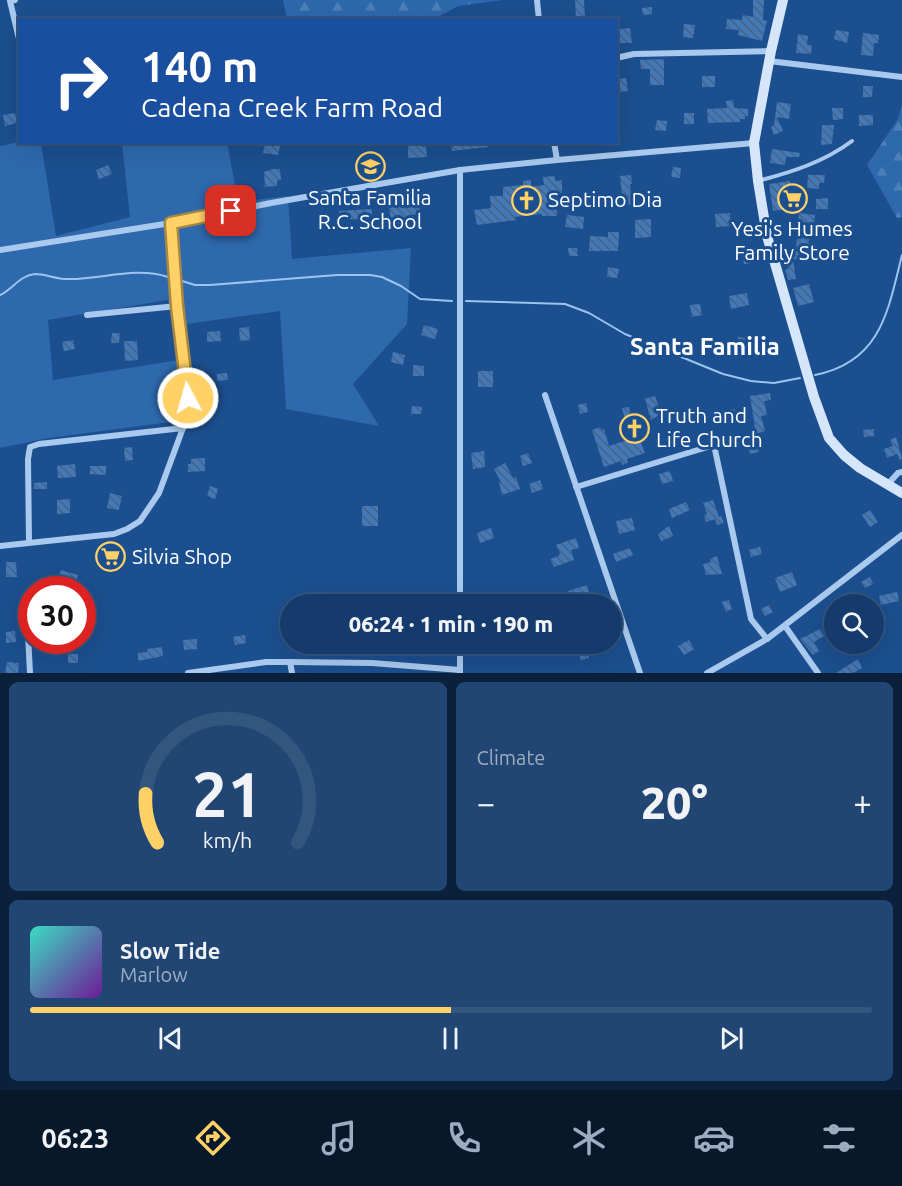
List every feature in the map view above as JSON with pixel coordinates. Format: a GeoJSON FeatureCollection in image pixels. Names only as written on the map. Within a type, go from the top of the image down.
{"type":"FeatureCollection","features":[{"type":"Feature","properties":{"kind":"main road"},"geometry":{"type":"LineString","coordinates":[[783,0],[754,143],[767,236],[814,397],[830,438],[844,455],[860,468],[902,493]]}},
{"type":"Feature","properties":{"kind":"street"},"geometry":{"type":"LineString","coordinates":[[15,0],[10,2],[18,35]]}},
{"type":"Feature","properties":{"kind":"street"},"geometry":{"type":"LineString","coordinates":[[537,0],[539,18]]}},
{"type":"Feature","properties":{"kind":"street"},"geometry":{"type":"LineString","coordinates":[[618,58],[634,54],[770,56],[902,77]]}},
{"type":"Feature","properties":{"kind":"street"},"geometry":{"type":"LineString","coordinates":[[0,250],[171,223],[460,170],[754,143]]}},
{"type":"Feature","properties":{"kind":"street"},"geometry":{"type":"LineString","coordinates":[[554,144],[557,160]]}},
{"type":"Feature","properties":{"kind":"street"},"geometry":{"type":"LineString","coordinates":[[460,170],[460,594]]}},
{"type":"Feature","properties":{"kind":"street"},"geometry":{"type":"LineString","coordinates":[[0,546],[114,534],[127,530],[140,521],[159,493],[187,411],[188,387],[177,306],[171,223]]}},
{"type":"Feature","properties":{"kind":"street"},"geometry":{"type":"LineString","coordinates":[[87,315],[177,306]]}},
{"type":"Feature","properties":{"kind":"street"},"geometry":{"type":"LineString","coordinates":[[545,395],[640,673]]}},
{"type":"Feature","properties":{"kind":"street"},"geometry":{"type":"LineString","coordinates":[[29,542],[28,459],[30,447],[39,444],[183,428]]}},
{"type":"Feature","properties":{"kind":"street"},"geometry":{"type":"LineString","coordinates":[[576,487],[714,445],[751,619],[767,639]]}},
{"type":"Feature","properties":{"kind":"street"},"geometry":{"type":"LineString","coordinates":[[888,484],[898,473],[902,472]]}},
{"type":"Feature","properties":{"kind":"street"},"geometry":{"type":"LineString","coordinates":[[707,673],[767,639],[902,535]]}},
{"type":"Feature","properties":{"kind":"street"},"geometry":{"type":"LineString","coordinates":[[785,626],[818,673]]}},
{"type":"Feature","properties":{"kind":"street"},"geometry":{"type":"LineString","coordinates":[[29,654],[30,673]]}},
{"type":"Feature","properties":{"kind":"street"},"geometry":{"type":"LineString","coordinates":[[188,673],[266,662],[372,663],[460,672],[460,654]]}},
{"type":"Feature","properties":{"kind":"street"},"geometry":{"type":"LineString","coordinates":[[290,662],[292,673]]}},
{"type":"Feature","properties":{"kind":"lane"},"geometry":{"type":"LineString","coordinates":[[758,181],[801,170],[839,151],[852,141]]}},
{"type":"Feature","properties":{"kind":"green space"},"geometry":{"type":"Polygon","coordinates":[[[283,0],[503,0],[458,6],[436,18],[287,18],[283,0]]]}},
{"type":"Feature","properties":{"kind":"green space"},"geometry":{"type":"Polygon","coordinates":[[[902,104],[902,217],[897,218],[867,165],[898,119],[902,104]]]}},
{"type":"Feature","properties":{"kind":"green space"},"geometry":{"type":"Polygon","coordinates":[[[18,142],[41,144],[56,236],[130,217],[122,144],[227,144],[238,202],[288,196],[292,259],[411,248],[407,324],[353,384],[379,426],[286,409],[280,311],[173,326],[168,300],[48,320],[53,380],[179,360],[178,421],[49,438],[0,448],[0,146],[18,142]]]}},
{"type":"Feature","properties":{"kind":"building"},"geometry":{"type":"Polygon","coordinates":[[[575,0],[584,0],[585,18],[576,18],[575,0]]]}},
{"type":"Feature","properties":{"kind":"building"},"geometry":{"type":"Polygon","coordinates":[[[753,0],[764,0],[763,20],[767,21],[762,41],[738,35],[739,30],[726,29],[727,19],[742,20],[743,15],[753,17],[753,0]]]}},
{"type":"Feature","properties":{"kind":"building"},"geometry":{"type":"Polygon","coordinates":[[[652,7],[652,14],[643,15],[642,8],[652,7]]]}},
{"type":"Feature","properties":{"kind":"building"},"geometry":{"type":"Polygon","coordinates":[[[684,24],[695,25],[693,38],[683,37],[684,24]]]}},
{"type":"Feature","properties":{"kind":"building"},"geometry":{"type":"Polygon","coordinates":[[[630,28],[632,43],[618,43],[619,29],[630,28]]]}},
{"type":"Feature","properties":{"kind":"building"},"geometry":{"type":"Polygon","coordinates":[[[836,30],[849,32],[847,43],[834,39],[836,30]]]}},
{"type":"Feature","properties":{"kind":"building"},"geometry":{"type":"Polygon","coordinates":[[[863,33],[879,35],[878,43],[874,43],[873,56],[861,55],[863,33]]]}},
{"type":"Feature","properties":{"kind":"building"},"geometry":{"type":"Polygon","coordinates":[[[798,34],[808,36],[807,45],[812,45],[811,54],[796,53],[798,34]]]}},
{"type":"Feature","properties":{"kind":"building"},"geometry":{"type":"Polygon","coordinates":[[[664,59],[664,85],[650,85],[650,69],[641,69],[640,60],[664,59]]]}},
{"type":"Feature","properties":{"kind":"building"},"geometry":{"type":"Polygon","coordinates":[[[702,76],[715,76],[715,87],[702,87],[702,76]]]}},
{"type":"Feature","properties":{"kind":"building"},"geometry":{"type":"Polygon","coordinates":[[[626,78],[628,91],[620,92],[619,79],[626,78]]]}},
{"type":"Feature","properties":{"kind":"building"},"geometry":{"type":"Polygon","coordinates":[[[863,86],[873,86],[872,97],[863,97],[863,86]]]}},
{"type":"Feature","properties":{"kind":"building"},"geometry":{"type":"Polygon","coordinates":[[[733,100],[734,108],[748,109],[748,116],[745,116],[745,119],[740,119],[740,122],[708,123],[707,109],[727,108],[726,101],[733,100]]]}},
{"type":"Feature","properties":{"kind":"building"},"geometry":{"type":"Polygon","coordinates":[[[777,102],[791,104],[789,119],[777,117],[783,131],[774,135],[771,127],[774,125],[777,102]]]}},
{"type":"Feature","properties":{"kind":"building"},"geometry":{"type":"Polygon","coordinates":[[[832,108],[843,108],[843,119],[833,120],[832,108]]]}},
{"type":"Feature","properties":{"kind":"building"},"geometry":{"type":"Polygon","coordinates":[[[15,113],[17,123],[5,126],[3,115],[15,113]]]}},
{"type":"Feature","properties":{"kind":"building"},"geometry":{"type":"Polygon","coordinates":[[[684,113],[694,113],[694,124],[684,124],[684,113]]]}},
{"type":"Feature","properties":{"kind":"building"},"geometry":{"type":"Polygon","coordinates":[[[859,115],[873,115],[873,125],[859,126],[859,115]]]}},
{"type":"Feature","properties":{"kind":"building"},"geometry":{"type":"Polygon","coordinates":[[[657,120],[667,121],[666,131],[655,130],[657,120]]]}},
{"type":"Feature","properties":{"kind":"building"},"geometry":{"type":"Polygon","coordinates":[[[822,125],[834,125],[832,144],[821,145],[822,125]]]}},
{"type":"Feature","properties":{"kind":"building"},"geometry":{"type":"Polygon","coordinates":[[[265,144],[281,144],[278,155],[263,153],[265,144]]]}},
{"type":"Feature","properties":{"kind":"building"},"geometry":{"type":"Polygon","coordinates":[[[408,144],[426,146],[427,157],[408,158],[408,144]]]}},
{"type":"Feature","properties":{"kind":"building"},"geometry":{"type":"Polygon","coordinates":[[[451,144],[488,144],[488,147],[452,151],[451,144]]]}},
{"type":"Feature","properties":{"kind":"building"},"geometry":{"type":"Polygon","coordinates":[[[772,149],[800,153],[799,157],[786,157],[785,165],[770,163],[772,149]]]}},
{"type":"Feature","properties":{"kind":"building"},"geometry":{"type":"Polygon","coordinates":[[[108,165],[112,174],[99,179],[96,170],[108,165]]]}},
{"type":"Feature","properties":{"kind":"building"},"geometry":{"type":"Polygon","coordinates":[[[673,167],[681,168],[680,178],[671,177],[673,167]]]}},
{"type":"Feature","properties":{"kind":"building"},"geometry":{"type":"Polygon","coordinates":[[[280,169],[281,180],[277,181],[277,186],[265,187],[264,172],[280,169]]]}},
{"type":"Feature","properties":{"kind":"building"},"geometry":{"type":"Polygon","coordinates":[[[631,175],[632,204],[623,205],[620,176],[631,175]]]}},
{"type":"Feature","properties":{"kind":"building"},"geometry":{"type":"Polygon","coordinates":[[[808,175],[825,175],[824,183],[819,183],[819,189],[807,188],[808,175]]]}},
{"type":"Feature","properties":{"kind":"building"},"geometry":{"type":"Polygon","coordinates":[[[555,176],[555,181],[562,180],[562,193],[556,194],[557,216],[542,216],[542,214],[515,217],[516,220],[477,225],[474,210],[491,208],[490,196],[503,196],[503,187],[523,185],[523,181],[531,180],[531,187],[544,185],[543,177],[555,176]]]}},
{"type":"Feature","properties":{"kind":"building"},"geometry":{"type":"Polygon","coordinates":[[[790,181],[794,208],[773,211],[769,184],[790,181]]]}},
{"type":"Feature","properties":{"kind":"building"},"geometry":{"type":"Polygon","coordinates":[[[828,198],[828,209],[816,209],[816,199],[828,198]]]}},
{"type":"Feature","properties":{"kind":"building"},"geometry":{"type":"Polygon","coordinates":[[[409,200],[419,200],[420,214],[409,215],[410,223],[396,225],[395,220],[391,221],[389,207],[409,204],[409,200]]]}},
{"type":"Feature","properties":{"kind":"building"},"geometry":{"type":"Polygon","coordinates":[[[372,209],[372,220],[339,219],[339,211],[372,209]]]}},
{"type":"Feature","properties":{"kind":"building"},"geometry":{"type":"Polygon","coordinates":[[[730,213],[731,226],[716,227],[715,214],[730,213]]]}},
{"type":"Feature","properties":{"kind":"building"},"geometry":{"type":"Polygon","coordinates":[[[799,213],[815,215],[808,250],[796,249],[799,213]]]}},
{"type":"Feature","properties":{"kind":"building"},"geometry":{"type":"Polygon","coordinates":[[[567,215],[584,217],[583,229],[565,227],[567,215]]]}},
{"type":"Feature","properties":{"kind":"building"},"geometry":{"type":"Polygon","coordinates":[[[651,219],[651,237],[635,238],[635,220],[651,219]]]}},
{"type":"Feature","properties":{"kind":"building"},"geometry":{"type":"Polygon","coordinates":[[[608,232],[619,232],[618,251],[589,251],[590,236],[608,237],[608,232]]]}},
{"type":"Feature","properties":{"kind":"building"},"geometry":{"type":"Polygon","coordinates":[[[568,248],[577,248],[578,256],[569,256],[568,248]]]}},
{"type":"Feature","properties":{"kind":"building"},"geometry":{"type":"Polygon","coordinates":[[[790,250],[801,251],[800,260],[793,259],[796,279],[788,280],[785,270],[788,269],[790,250]]]}},
{"type":"Feature","properties":{"kind":"building"},"geometry":{"type":"Polygon","coordinates":[[[751,252],[752,263],[744,264],[742,254],[751,252]]]}},
{"type":"Feature","properties":{"kind":"building"},"geometry":{"type":"Polygon","coordinates":[[[608,267],[619,269],[617,278],[607,277],[608,267]]]}},
{"type":"Feature","properties":{"kind":"building"},"geometry":{"type":"Polygon","coordinates":[[[809,284],[814,302],[798,306],[793,288],[809,284]]]}},
{"type":"Feature","properties":{"kind":"building"},"geometry":{"type":"Polygon","coordinates":[[[747,293],[749,305],[731,309],[729,296],[747,293]]]}},
{"type":"Feature","properties":{"kind":"building"},"geometry":{"type":"Polygon","coordinates":[[[700,304],[702,315],[692,317],[690,305],[700,304]]]}},
{"type":"Feature","properties":{"kind":"building"},"geometry":{"type":"Polygon","coordinates":[[[424,325],[438,329],[435,339],[421,335],[424,325]]]}},
{"type":"Feature","properties":{"kind":"building"},"geometry":{"type":"Polygon","coordinates":[[[249,327],[250,340],[240,341],[239,328],[249,327]]]}},
{"type":"Feature","properties":{"kind":"building"},"geometry":{"type":"Polygon","coordinates":[[[220,331],[221,341],[207,342],[207,332],[220,331]]]}},
{"type":"Feature","properties":{"kind":"building"},"geometry":{"type":"Polygon","coordinates":[[[112,333],[120,333],[119,343],[111,343],[112,333]]]}},
{"type":"Feature","properties":{"kind":"building"},"geometry":{"type":"Polygon","coordinates":[[[738,337],[755,339],[753,354],[736,352],[738,337]]]}},
{"type":"Feature","properties":{"kind":"building"},"geometry":{"type":"Polygon","coordinates":[[[73,340],[75,349],[64,351],[62,342],[73,340]]]}},
{"type":"Feature","properties":{"kind":"building"},"geometry":{"type":"Polygon","coordinates":[[[124,341],[137,341],[138,360],[125,361],[124,341]]]}},
{"type":"Feature","properties":{"kind":"building"},"geometry":{"type":"Polygon","coordinates":[[[393,352],[405,355],[403,365],[391,362],[393,352]]]}},
{"type":"Feature","properties":{"kind":"building"},"geometry":{"type":"Polygon","coordinates":[[[413,365],[424,366],[424,376],[413,376],[413,365]]]}},
{"type":"Feature","properties":{"kind":"building"},"geometry":{"type":"Polygon","coordinates":[[[478,371],[493,371],[493,387],[478,387],[478,371]]]}},
{"type":"Feature","properties":{"kind":"building"},"geometry":{"type":"Polygon","coordinates":[[[227,373],[228,380],[217,381],[217,374],[227,373]]]}},
{"type":"Feature","properties":{"kind":"building"},"geometry":{"type":"Polygon","coordinates":[[[770,393],[771,400],[764,401],[767,415],[761,416],[765,431],[756,434],[750,396],[770,393]]]}},
{"type":"Feature","properties":{"kind":"building"},"geometry":{"type":"Polygon","coordinates":[[[655,396],[659,407],[662,406],[664,412],[651,420],[645,399],[655,396]]]}},
{"type":"Feature","properties":{"kind":"building"},"geometry":{"type":"Polygon","coordinates":[[[586,403],[588,412],[580,414],[578,405],[586,403]]]}},
{"type":"Feature","properties":{"kind":"building"},"geometry":{"type":"Polygon","coordinates":[[[412,406],[422,407],[421,414],[411,414],[412,406]]]}},
{"type":"Feature","properties":{"kind":"building"},"geometry":{"type":"Polygon","coordinates":[[[629,407],[645,453],[627,459],[628,463],[622,465],[621,461],[604,467],[592,430],[600,427],[601,430],[604,429],[609,446],[627,440],[621,422],[625,420],[622,408],[629,407]]]}},
{"type":"Feature","properties":{"kind":"building"},"geometry":{"type":"Polygon","coordinates":[[[735,409],[736,421],[721,423],[720,411],[735,409]]]}},
{"type":"Feature","properties":{"kind":"building"},"geometry":{"type":"Polygon","coordinates":[[[874,429],[874,436],[864,437],[863,430],[874,429]]]}},
{"type":"Feature","properties":{"kind":"building"},"geometry":{"type":"Polygon","coordinates":[[[896,437],[902,458],[900,461],[897,454],[887,458],[884,449],[893,446],[890,440],[896,437]]]}},
{"type":"Feature","properties":{"kind":"building"},"geometry":{"type":"Polygon","coordinates":[[[758,443],[759,452],[750,454],[748,444],[758,443]]]}},
{"type":"Feature","properties":{"kind":"building"},"geometry":{"type":"Polygon","coordinates":[[[132,447],[133,460],[125,461],[124,448],[132,447]]]}},
{"type":"Feature","properties":{"kind":"building"},"geometry":{"type":"Polygon","coordinates":[[[484,451],[485,467],[473,469],[471,453],[484,451]]]}},
{"type":"Feature","properties":{"kind":"building"},"geometry":{"type":"Polygon","coordinates":[[[528,453],[532,463],[523,466],[520,456],[528,453]]]}},
{"type":"Feature","properties":{"kind":"building"},"geometry":{"type":"Polygon","coordinates":[[[205,458],[205,471],[188,472],[191,459],[205,458]]]}},
{"type":"Feature","properties":{"kind":"building"},"geometry":{"type":"Polygon","coordinates":[[[505,463],[513,478],[516,477],[520,489],[502,495],[499,482],[501,482],[494,469],[505,463]]]}},
{"type":"Feature","properties":{"kind":"building"},"geometry":{"type":"Polygon","coordinates":[[[75,464],[76,477],[58,478],[57,466],[75,464]]]}},
{"type":"Feature","properties":{"kind":"building"},"geometry":{"type":"Polygon","coordinates":[[[90,466],[106,466],[106,475],[90,474],[90,466]]]}},
{"type":"Feature","properties":{"kind":"building"},"geometry":{"type":"Polygon","coordinates":[[[670,471],[673,481],[662,484],[659,474],[670,471]]]}},
{"type":"Feature","properties":{"kind":"building"},"geometry":{"type":"Polygon","coordinates":[[[540,480],[543,489],[532,493],[529,484],[540,480]]]}},
{"type":"Feature","properties":{"kind":"building"},"geometry":{"type":"Polygon","coordinates":[[[47,482],[47,489],[34,489],[34,483],[47,482]]]}},
{"type":"Feature","properties":{"kind":"building"},"geometry":{"type":"Polygon","coordinates":[[[210,486],[218,489],[215,499],[207,496],[210,486]]]}},
{"type":"Feature","properties":{"kind":"building"},"geometry":{"type":"Polygon","coordinates":[[[110,493],[122,496],[119,510],[107,508],[110,493]]]}},
{"type":"Feature","properties":{"kind":"building"},"geometry":{"type":"Polygon","coordinates":[[[70,499],[70,513],[57,514],[57,500],[70,499]]]}},
{"type":"Feature","properties":{"kind":"building"},"geometry":{"type":"Polygon","coordinates":[[[713,500],[719,517],[721,516],[724,523],[717,525],[715,519],[706,522],[704,515],[707,514],[703,503],[713,500]]]}},
{"type":"Feature","properties":{"kind":"building"},"geometry":{"type":"Polygon","coordinates":[[[686,502],[690,510],[672,518],[669,509],[686,502]]]}},
{"type":"Feature","properties":{"kind":"building"},"geometry":{"type":"Polygon","coordinates":[[[362,506],[378,506],[378,526],[362,526],[362,506]]]}},
{"type":"Feature","properties":{"kind":"building"},"geometry":{"type":"Polygon","coordinates":[[[870,510],[878,522],[870,527],[862,515],[870,510]]]}},
{"type":"Feature","properties":{"kind":"building"},"geometry":{"type":"Polygon","coordinates":[[[632,518],[635,530],[619,534],[616,521],[632,518]]]}},
{"type":"Feature","properties":{"kind":"building"},"geometry":{"type":"Polygon","coordinates":[[[669,526],[673,536],[661,541],[658,534],[669,526]]]}},
{"type":"Feature","properties":{"kind":"building"},"geometry":{"type":"Polygon","coordinates":[[[491,528],[494,538],[480,543],[477,533],[491,528]]]}},
{"type":"Feature","properties":{"kind":"building"},"geometry":{"type":"Polygon","coordinates":[[[576,538],[579,548],[571,550],[574,560],[554,567],[550,559],[559,556],[560,553],[556,545],[576,538]]]}},
{"type":"Feature","properties":{"kind":"building"},"geometry":{"type":"Polygon","coordinates":[[[105,547],[117,550],[113,566],[101,563],[105,547]]]}},
{"type":"Feature","properties":{"kind":"building"},"geometry":{"type":"Polygon","coordinates":[[[760,547],[762,554],[751,557],[749,550],[760,547]]]}},
{"type":"Feature","properties":{"kind":"building"},"geometry":{"type":"Polygon","coordinates":[[[630,548],[633,555],[616,562],[613,554],[630,548]]]}},
{"type":"Feature","properties":{"kind":"building"},"geometry":{"type":"Polygon","coordinates":[[[717,556],[722,574],[706,575],[703,564],[711,562],[710,559],[717,556]]]}},
{"type":"Feature","properties":{"kind":"building"},"geometry":{"type":"Polygon","coordinates":[[[6,562],[16,562],[17,577],[6,577],[6,562]]]}},
{"type":"Feature","properties":{"kind":"building"},"geometry":{"type":"Polygon","coordinates":[[[61,570],[78,575],[78,576],[59,576],[61,570]]]}},
{"type":"Feature","properties":{"kind":"building"},"geometry":{"type":"Polygon","coordinates":[[[792,572],[797,585],[780,592],[775,578],[792,572]]]}},
{"type":"Feature","properties":{"kind":"building"},"geometry":{"type":"Polygon","coordinates":[[[870,577],[873,584],[865,588],[861,582],[870,577]]]}},
{"type":"Feature","properties":{"kind":"building"},"geometry":{"type":"Polygon","coordinates":[[[587,585],[589,594],[569,594],[568,591],[587,585]]]}},
{"type":"Feature","properties":{"kind":"building"},"geometry":{"type":"Polygon","coordinates":[[[897,592],[899,601],[884,604],[884,595],[897,592]]]}},
{"type":"Feature","properties":{"kind":"building"},"geometry":{"type":"Polygon","coordinates":[[[729,600],[732,609],[726,612],[722,602],[729,600]]]}},
{"type":"Feature","properties":{"kind":"building"},"geometry":{"type":"Polygon","coordinates":[[[769,605],[773,612],[765,616],[761,609],[769,605]]]}},
{"type":"Feature","properties":{"kind":"building"},"geometry":{"type":"Polygon","coordinates":[[[820,629],[824,636],[814,642],[819,651],[813,655],[800,639],[820,629]]]}},
{"type":"Feature","properties":{"kind":"building"},"geometry":{"type":"Polygon","coordinates":[[[15,631],[16,642],[6,643],[6,632],[15,631]]]}},
{"type":"Feature","properties":{"kind":"building"},"geometry":{"type":"Polygon","coordinates":[[[245,635],[246,643],[235,645],[233,637],[245,635]]]}},
{"type":"Feature","properties":{"kind":"building"},"geometry":{"type":"Polygon","coordinates":[[[197,639],[197,649],[184,650],[183,640],[197,639]]]}},
{"type":"Feature","properties":{"kind":"building"},"geometry":{"type":"Polygon","coordinates":[[[689,640],[694,649],[684,655],[678,646],[689,640]]]}},
{"type":"Feature","properties":{"kind":"building"},"geometry":{"type":"Polygon","coordinates":[[[162,647],[163,656],[138,661],[138,653],[162,647]]]}},
{"type":"Feature","properties":{"kind":"building"},"geometry":{"type":"Polygon","coordinates":[[[68,654],[78,654],[78,663],[68,663],[68,654]]]}},
{"type":"Feature","properties":{"kind":"building"},"geometry":{"type":"Polygon","coordinates":[[[579,654],[588,654],[589,658],[581,660],[579,654]]]}},
{"type":"Feature","properties":{"kind":"building"},"geometry":{"type":"Polygon","coordinates":[[[858,659],[862,668],[853,673],[836,673],[858,659]]]}},
{"type":"Feature","properties":{"kind":"building"},"geometry":{"type":"Polygon","coordinates":[[[7,662],[19,663],[18,673],[5,673],[7,662]]]}},
{"type":"Feature","properties":{"kind":"waterway"},"geometry":{"type":"LineString","coordinates":[[815,375],[837,368],[854,359],[868,346],[886,314],[902,255]]}},
{"type":"Feature","properties":{"kind":"waterway"},"geometry":{"type":"LineString","coordinates":[[0,295],[20,280],[35,274],[67,279],[130,273],[168,277]]}},
{"type":"Feature","properties":{"kind":"waterway"},"geometry":{"type":"LineString","coordinates":[[182,281],[195,285],[210,285],[337,275],[370,275],[382,277],[401,286],[420,299],[452,301]]}},
{"type":"Feature","properties":{"kind":"waterway"},"geometry":{"type":"LineString","coordinates":[[466,301],[565,304],[589,313],[625,334],[723,374],[751,381],[774,383],[800,378]]}},
{"type":"Feature","properties":{"kind":"place","name":"Santa Familia R.C. School"},"geometry":{"type":"Point","coordinates":[370,167]}},
{"type":"Feature","properties":{"kind":"place","name":"Yesi's Humes Family Store"},"geometry":{"type":"Point","coordinates":[792,198]}},
{"type":"Feature","properties":{"kind":"place","name":"Septimo Dia"},"geometry":{"type":"Point","coordinates":[527,200]}},
{"type":"Feature","properties":{"kind":"place","name":"Truth and Life Church"},"geometry":{"type":"Point","coordinates":[635,428]}},
{"type":"Feature","properties":{"kind":"place","name":"Silvia Shop"},"geometry":{"type":"Point","coordinates":[111,557]}},
{"type":"Feature","properties":{"kind":"district","name":"Santa Familia"},"geometry":{"type":"Point","coordinates":[705,347]}},
{"type":"Feature","properties":{"kind":"route"},"geometry":{"type":"LineString","coordinates":[[188,398],[177,306],[171,223],[231,211]]}}]}
